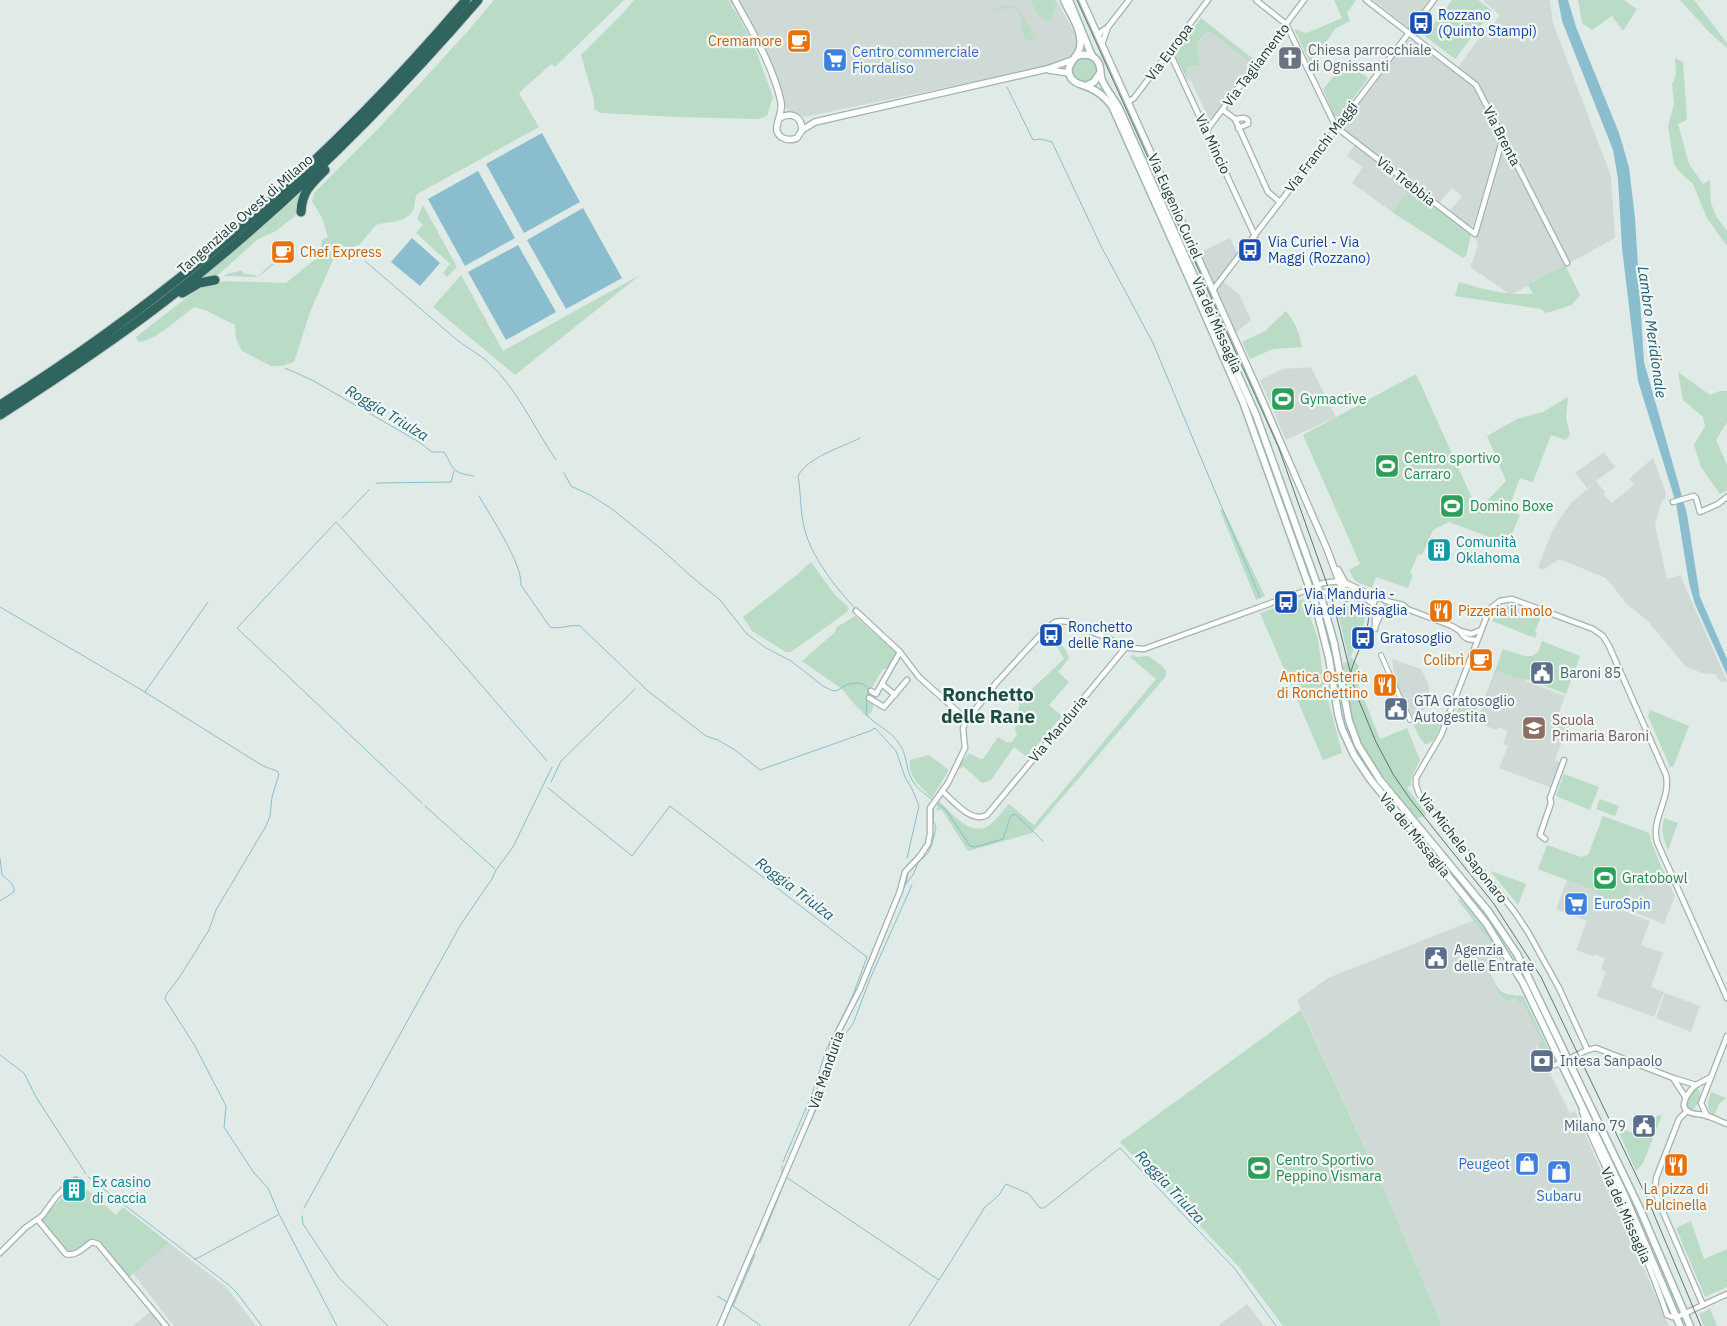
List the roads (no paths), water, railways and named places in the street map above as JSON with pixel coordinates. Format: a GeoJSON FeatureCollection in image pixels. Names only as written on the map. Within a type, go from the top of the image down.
{"type":"FeatureCollection","features":[{"type":"Feature","properties":{"kind":"highway","name":"Tangenziale Ovest di Milano"},"geometry":{"type":"LineString","coordinates":[[0,405],[134,312],[232,235],[343,133],[408,66],[466,0]]}},
{"type":"Feature","properties":{"kind":"highway","name":"Tangenziale Ovest di Milano"},"geometry":{"type":"LineString","coordinates":[[0,415],[128,329],[252,228],[305,181],[367,121],[432,53],[478,0]]}},
{"type":"Feature","properties":{"kind":"highway"},"geometry":{"type":"LineString","coordinates":[[301,212],[306,191],[341,154],[367,121]]}},
{"type":"Feature","properties":{"kind":"highway"},"geometry":{"type":"LineString","coordinates":[[128,329],[191,287],[215,280]]}},
{"type":"Feature","properties":{"kind":"main road"},"geometry":{"type":"LineString","coordinates":[[1064,0],[1080,38],[1080,49],[1070,65],[1069,73]]}},
{"type":"Feature","properties":{"kind":"main road"},"geometry":{"type":"LineString","coordinates":[[1069,0],[1092,56]]}},
{"type":"Feature","properties":{"kind":"main road"},"geometry":{"type":"LineString","coordinates":[[1073,59],[1084,54],[1092,56]]}},
{"type":"Feature","properties":{"kind":"main road","name":"Via dei Missaglia"},"geometry":{"type":"LineString","coordinates":[[1092,56],[1099,63],[1104,84],[1119,108],[1253,408],[1320,593],[1334,643],[1349,721],[1358,746],[1380,780],[1482,904],[1505,935],[1523,965],[1640,1209],[1690,1326]]}},
{"type":"Feature","properties":{"kind":"main road","name":"Via dei Missaglia"},"geometry":{"type":"LineString","coordinates":[[1069,73],[1074,82],[1086,86],[1101,95],[1112,106],[1189,276],[1243,402],[1322,627],[1338,714],[1354,755],[1370,779],[1486,923],[1523,983],[1624,1194],[1649,1259],[1680,1326]]}},
{"type":"Feature","properties":{"kind":"main road"},"geometry":{"type":"LineString","coordinates":[[1086,86],[1094,82],[1100,73]]}},
{"type":"Feature","properties":{"kind":"street"},"geometry":{"type":"LineString","coordinates":[[734,0],[764,55],[782,103],[790,114],[800,120],[802,130]]}},
{"type":"Feature","properties":{"kind":"street","name":"Via Eugenio Curiel"},"geometry":{"type":"LineString","coordinates":[[1082,0],[1327,549]]}},
{"type":"Feature","properties":{"kind":"street"},"geometry":{"type":"LineString","coordinates":[[1102,44],[1108,27],[1129,0]]}},
{"type":"Feature","properties":{"kind":"street","name":"Via Europa"},"geometry":{"type":"LineString","coordinates":[[1128,102],[1134,98],[1208,0]]}},
{"type":"Feature","properties":{"kind":"street"},"geometry":{"type":"LineString","coordinates":[[1256,0],[1286,24],[1336,127]]}},
{"type":"Feature","properties":{"kind":"street","name":"Via Tagliamento"},"geometry":{"type":"LineString","coordinates":[[1207,130],[1304,0]]}},
{"type":"Feature","properties":{"kind":"street","name":"Via Brenta"},"geometry":{"type":"LineString","coordinates":[[1366,0],[1476,85],[1567,263]]}},
{"type":"Feature","properties":{"kind":"street","name":"Via Franchi Maggi"},"geometry":{"type":"LineString","coordinates":[[1213,290],[1432,2]]}},
{"type":"Feature","properties":{"kind":"street"},"geometry":{"type":"LineString","coordinates":[[1094,28],[1108,27]]}},
{"type":"Feature","properties":{"kind":"street"},"geometry":{"type":"LineString","coordinates":[[1098,36],[1102,30],[1108,27]]}},
{"type":"Feature","properties":{"kind":"street","name":"Via Mincio"},"geometry":{"type":"LineString","coordinates":[[1169,51],[1255,236]]}},
{"type":"Feature","properties":{"kind":"street"},"geometry":{"type":"LineString","coordinates":[[800,120],[814,122],[1047,70],[1073,59]]}},
{"type":"Feature","properties":{"kind":"street"},"geometry":{"type":"LineString","coordinates":[[1047,70],[1069,73]]}},
{"type":"Feature","properties":{"kind":"street"},"geometry":{"type":"LineString","coordinates":[[782,103],[778,131],[783,138],[792,140],[814,122]]}},
{"type":"Feature","properties":{"kind":"street"},"geometry":{"type":"LineString","coordinates":[[1223,110],[1235,119],[1268,192],[1280,202]]}},
{"type":"Feature","properties":{"kind":"street"},"geometry":{"type":"LineString","coordinates":[[780,118],[790,114]]}},
{"type":"Feature","properties":{"kind":"street"},"geometry":{"type":"LineString","coordinates":[[1235,119],[1244,118],[1248,120],[1248,124],[1238,128]]}},
{"type":"Feature","properties":{"kind":"street","name":"Via Trebbia"},"geometry":{"type":"LineString","coordinates":[[1336,127],[1475,234],[1503,138]]}},
{"type":"Feature","properties":{"kind":"street"},"geometry":{"type":"LineString","coordinates":[[1673,502],[1694,496],[1700,512],[1718,504],[1727,497]]}},
{"type":"Feature","properties":{"kind":"street"},"geometry":{"type":"LineString","coordinates":[[1327,549],[1342,590]]}},
{"type":"Feature","properties":{"kind":"street"},"geometry":{"type":"LineString","coordinates":[[1327,549],[1345,583]]}},
{"type":"Feature","properties":{"kind":"street"},"geometry":{"type":"LineString","coordinates":[[856,611],[900,652],[919,677],[967,720],[996,682],[1055,622],[1065,621],[1126,647],[1138,649],[1150,647],[1317,585],[1338,580],[1375,604]]}},
{"type":"Feature","properties":{"kind":"street"},"geometry":{"type":"LineString","coordinates":[[1342,590],[1345,583]]}},
{"type":"Feature","properties":{"kind":"street"},"geometry":{"type":"LineString","coordinates":[[1310,589],[1320,593],[1342,590],[1363,596],[1384,609],[1395,607],[1407,609],[1471,634],[1477,640]]}},
{"type":"Feature","properties":{"kind":"street"},"geometry":{"type":"LineString","coordinates":[[1386,601],[1374,629],[1375,604],[1382,597],[1386,601],[1403,605],[1407,609]]}},
{"type":"Feature","properties":{"kind":"street","name":"Via Michele Saponaro"},"geometry":{"type":"LineString","coordinates":[[1587,1050],[1559,988],[1528,932],[1514,911],[1419,794],[1416,785],[1417,775],[1441,735],[1488,613],[1492,607],[1504,600],[1512,599],[1593,629],[1610,646],[1666,775],[1667,789],[1656,826],[1658,842],[1727,998]]}},
{"type":"Feature","properties":{"kind":"street"},"geometry":{"type":"LineString","coordinates":[[1471,634],[1481,630]]}},
{"type":"Feature","properties":{"kind":"street"},"geometry":{"type":"LineString","coordinates":[[1460,631],[1462,636],[1469,640],[1477,640]]}},
{"type":"Feature","properties":{"kind":"street"},"geometry":{"type":"LineString","coordinates":[[1469,640],[1473,651]]}},
{"type":"Feature","properties":{"kind":"street","name":"Via Manduria"},"geometry":{"type":"LineString","coordinates":[[942,791],[973,816],[981,818],[987,815],[1126,647]]}},
{"type":"Feature","properties":{"kind":"street"},"geometry":{"type":"LineString","coordinates":[[871,691],[876,694],[900,652]]}},
{"type":"Feature","properties":{"kind":"street"},"geometry":{"type":"LineString","coordinates":[[1380,655],[1410,720]]}},
{"type":"Feature","properties":{"kind":"street"},"geometry":{"type":"LineString","coordinates":[[869,698],[884,707],[907,680]]}},
{"type":"Feature","properties":{"kind":"street"},"geometry":{"type":"LineString","coordinates":[[882,685],[895,695]]}},
{"type":"Feature","properties":{"kind":"street","name":"Via Manduria"},"geometry":{"type":"LineString","coordinates":[[720,1326],[816,1101],[829,1065],[833,1042],[860,989],[900,891],[905,872],[923,853],[928,844],[930,812],[934,800],[948,783],[965,746],[963,728],[967,720]]}},
{"type":"Feature","properties":{"kind":"street"},"geometry":{"type":"LineString","coordinates":[[1545,839],[1540,835],[1551,805],[1550,798],[1564,760]]}},
{"type":"Feature","properties":{"kind":"street"},"geometry":{"type":"LineString","coordinates":[[1694,1112],[1701,1103],[1727,1036]]}},
{"type":"Feature","properties":{"kind":"street"},"geometry":{"type":"LineString","coordinates":[[1547,1067],[1562,1064],[1587,1050],[1596,1048],[1673,1078],[1702,1087],[1704,1096]]}},
{"type":"Feature","properties":{"kind":"street"},"geometry":{"type":"LineString","coordinates":[[1711,1077],[1696,1085],[1686,1098],[1684,1105],[1690,1113],[1694,1112],[1727,1124]]}},
{"type":"Feature","properties":{"kind":"street"},"geometry":{"type":"LineString","coordinates":[[1673,1078],[1686,1098]]}},
{"type":"Feature","properties":{"kind":"street"},"geometry":{"type":"LineString","coordinates":[[1701,1103],[1707,1116]]}},
{"type":"Feature","properties":{"kind":"street"},"geometry":{"type":"LineString","coordinates":[[1687,1111],[1678,1119],[1656,1178],[1656,1191],[1663,1212],[1706,1303],[1711,1308]]}},
{"type":"Feature","properties":{"kind":"street"},"geometry":{"type":"LineString","coordinates":[[0,1253],[25,1228],[38,1220],[56,1197],[76,1180]]}},
{"type":"Feature","properties":{"kind":"street"},"geometry":{"type":"LineString","coordinates":[[38,1220],[66,1254],[76,1254],[92,1242],[98,1244],[166,1326]]}},
{"type":"Feature","properties":{"kind":"street","name":"Via dei Missaglia"},"geometry":{"type":"LineString","coordinates":[[1649,1259],[1662,1263]]}},
{"type":"Feature","properties":{"kind":"street"},"geometry":{"type":"LineString","coordinates":[[1677,1317],[1727,1294]]}},
{"type":"Feature","properties":{"kind":"water"},"geometry":{"type":"Polygon","coordinates":[[[1558,0],[1568,0],[1576,27],[1619,133],[1629,167],[1635,218],[1644,362],[1687,514],[1700,597],[1727,659],[1727,675],[1695,604],[1689,583],[1676,503],[1638,381],[1622,248],[1618,179],[1613,150],[1562,21],[1558,0]]]}},
{"type":"Feature","properties":{"kind":"water"},"geometry":{"type":"Polygon","coordinates":[[[542,133],[580,202],[524,233],[486,164],[542,133]]]}},
{"type":"Feature","properties":{"kind":"water"},"geometry":{"type":"Polygon","coordinates":[[[478,171],[515,238],[465,266],[428,199],[478,171]]]}},
{"type":"Feature","properties":{"kind":"water"},"geometry":{"type":"Polygon","coordinates":[[[583,208],[622,278],[566,309],[527,240],[583,208]]]}},
{"type":"Feature","properties":{"kind":"water"},"geometry":{"type":"Polygon","coordinates":[[[412,238],[440,263],[420,286],[391,262],[412,238]]]}},
{"type":"Feature","properties":{"kind":"water"},"geometry":{"type":"Polygon","coordinates":[[[518,245],[556,312],[506,340],[468,272],[518,245]]]}},
{"type":"Feature","properties":{"kind":"waterway"},"geometry":{"type":"LineString","coordinates":[[1007,87],[1033,140],[1041,139],[1052,142],[1101,246],[1153,343],[1260,597]]}},
{"type":"Feature","properties":{"kind":"waterway"},"geometry":{"type":"LineString","coordinates":[[365,261],[457,340],[484,359],[498,372],[516,396],[556,460]]}},
{"type":"Feature","properties":{"kind":"waterway","name":"Roggia Triulza"},"geometry":{"type":"LineString","coordinates":[[285,368],[312,380],[419,442],[432,452],[444,452],[454,469],[460,473],[474,476]]}},
{"type":"Feature","properties":{"kind":"waterway"},"geometry":{"type":"LineString","coordinates":[[857,610],[825,571],[807,537],[798,476],[803,469],[817,458],[860,438]]}},
{"type":"Feature","properties":{"kind":"waterway"},"geometry":{"type":"LineString","coordinates":[[376,484],[451,482],[454,471]]}},
{"type":"Feature","properties":{"kind":"waterway"},"geometry":{"type":"LineString","coordinates":[[564,473],[571,486],[612,509],[660,548],[720,600],[747,634],[766,648],[791,661],[831,690],[836,691],[848,684],[857,683],[863,684],[869,690],[868,696]]}},
{"type":"Feature","properties":{"kind":"waterway"},"geometry":{"type":"LineString","coordinates":[[342,518],[369,490]]}},
{"type":"Feature","properties":{"kind":"waterway"},"geometry":{"type":"LineString","coordinates":[[479,496],[517,565],[521,585],[550,627],[580,626],[648,691],[706,736],[718,740],[735,750],[760,770],[875,728],[896,751],[905,777],[919,806],[907,858]]}},
{"type":"Feature","properties":{"kind":"waterway"},"geometry":{"type":"LineString","coordinates":[[422,803],[237,628],[336,522],[547,761]]}},
{"type":"Feature","properties":{"kind":"waterway"},"geometry":{"type":"LineString","coordinates":[[145,692],[208,602]]}},
{"type":"Feature","properties":{"kind":"waterway"},"geometry":{"type":"LineString","coordinates":[[0,607],[140,689],[263,766],[277,771],[279,774],[266,826],[216,910],[209,930],[165,999],[195,1046],[226,1106],[224,1127],[254,1173],[268,1188],[279,1214],[337,1326]]}},
{"type":"Feature","properties":{"kind":"waterway","name":"Roggia Triulza"},"geometry":{"type":"LineString","coordinates":[[551,782],[561,761],[635,689]]}},
{"type":"Feature","properties":{"kind":"waterway"},"geometry":{"type":"LineString","coordinates":[[867,700],[866,714],[898,742],[913,781],[920,790],[933,800]]}},
{"type":"Feature","properties":{"kind":"waterway"},"geometry":{"type":"LineString","coordinates":[[304,1208],[461,924],[513,847],[552,767]]}},
{"type":"Feature","properties":{"kind":"waterway","name":"Roggia Triulza"},"geometry":{"type":"LineString","coordinates":[[548,788],[632,856],[670,806],[867,957],[853,995],[826,1050],[812,1094],[783,1162]]}},
{"type":"Feature","properties":{"kind":"waterway"},"geometry":{"type":"LineString","coordinates":[[936,803],[946,810],[970,846],[975,847],[1003,839],[1013,814],[1043,841]]}},
{"type":"Feature","properties":{"kind":"waterway"},"geometry":{"type":"LineString","coordinates":[[877,953],[905,885],[913,875],[918,863],[928,853],[932,844],[936,827],[933,820],[934,805]]}},
{"type":"Feature","properties":{"kind":"waterway"},"geometry":{"type":"LineString","coordinates":[[425,806],[495,869]]}},
{"type":"Feature","properties":{"kind":"waterway"},"geometry":{"type":"LineString","coordinates":[[0,858],[2,875],[11,882],[14,889],[14,892],[0,901]]}},
{"type":"Feature","properties":{"kind":"waterway"},"geometry":{"type":"LineString","coordinates":[[906,884],[908,873]]}},
{"type":"Feature","properties":{"kind":"waterway"},"geometry":{"type":"LineString","coordinates":[[836,1056],[843,1037],[853,1024],[870,979],[912,885]]}},
{"type":"Feature","properties":{"kind":"waterway"},"geometry":{"type":"LineString","coordinates":[[834,1048],[861,991]]}},
{"type":"Feature","properties":{"kind":"waterway"},"geometry":{"type":"LineString","coordinates":[[823,1093],[835,1057],[833,1052]]}},
{"type":"Feature","properties":{"kind":"waterway"},"geometry":{"type":"LineString","coordinates":[[0,1055],[24,1073],[36,1097],[86,1174]]}},
{"type":"Feature","properties":{"kind":"waterway","name":"Roggia Triulza"},"geometry":{"type":"LineString","coordinates":[[804,1136],[822,1096]]}},
{"type":"Feature","properties":{"kind":"waterway","name":"Roggia Triulza"},"geometry":{"type":"LineString","coordinates":[[760,1243],[802,1139]]}},
{"type":"Feature","properties":{"kind":"waterway","name":"Roggia Triulza"},"geometry":{"type":"LineString","coordinates":[[786,1177],[939,1280],[985,1207],[999,1195],[1006,1184],[1029,1194],[1040,1208],[1044,1208],[1120,1148],[1235,1269],[1276,1326]]}},
{"type":"Feature","properties":{"kind":"waterway","name":"Roggia Triulza"},"geometry":{"type":"LineString","coordinates":[[782,1166],[782,1174]]}},
{"type":"Feature","properties":{"kind":"waterway"},"geometry":{"type":"LineString","coordinates":[[88,1177],[229,1285],[262,1326]]}},
{"type":"Feature","properties":{"kind":"waterway"},"geometry":{"type":"LineString","coordinates":[[194,1260],[278,1215]]}},
{"type":"Feature","properties":{"kind":"waterway"},"geometry":{"type":"LineString","coordinates":[[302,1216],[303,1224],[339,1278],[388,1326]]}},
{"type":"Feature","properties":{"kind":"waterway"},"geometry":{"type":"LineString","coordinates":[[755,1255],[733,1306],[761,1326]]}},
{"type":"Feature","properties":{"kind":"waterway","name":"Roggia Triulza"},"geometry":{"type":"LineString","coordinates":[[909,1326],[938,1281]]}},
{"type":"Feature","properties":{"kind":"waterway"},"geometry":{"type":"LineString","coordinates":[[717,1296],[727,1302],[717,1326]]}},
{"type":"Feature","properties":{"kind":"waterway"},"geometry":{"type":"LineString","coordinates":[[723,1326],[729,1312]]}},
{"type":"Feature","properties":{"kind":"tram line"},"geometry":{"type":"LineString","coordinates":[[1077,0],[1278,446],[1332,598],[1355,691],[1376,742],[1393,774],[1410,799],[1494,904],[1541,977],[1648,1200],[1701,1326]]}},
{"type":"Feature","properties":{"kind":"tram line"},"geometry":{"type":"LineString","coordinates":[[1339,617],[1341,606],[1350,600],[1358,601],[1365,606],[1368,614],[1365,634],[1351,672]]}},
{"type":"Feature","properties":{"kind":"place","name":"Rozzano (Quinto Stampi)"},"geometry":{"type":"Point","coordinates":[1421,23]}},
{"type":"Feature","properties":{"kind":"place","name":"Cremamore"},"geometry":{"type":"Point","coordinates":[799,41]}},
{"type":"Feature","properties":{"kind":"place","name":"Chiesa parrocchiale di Ognissanti"},"geometry":{"type":"Point","coordinates":[1290,58]}},
{"type":"Feature","properties":{"kind":"place","name":"Centro commerciale Fiordaliso"},"geometry":{"type":"Point","coordinates":[835,60]}},
{"type":"Feature","properties":{"kind":"place","name":"Via Curiel - Via Maggi (Rozzano)"},"geometry":{"type":"Point","coordinates":[1250,250]}},
{"type":"Feature","properties":{"kind":"place","name":"Chef Express"},"geometry":{"type":"Point","coordinates":[283,252]}},
{"type":"Feature","properties":{"kind":"place","name":"Gymactive"},"geometry":{"type":"Point","coordinates":[1283,399]}},
{"type":"Feature","properties":{"kind":"place","name":"Centro sportivo Carraro"},"geometry":{"type":"Point","coordinates":[1387,466]}},
{"type":"Feature","properties":{"kind":"place","name":"Domino Boxe"},"geometry":{"type":"Point","coordinates":[1452,506]}},
{"type":"Feature","properties":{"kind":"place","name":"Comunità Oklahoma"},"geometry":{"type":"Point","coordinates":[1439,550]}},
{"type":"Feature","properties":{"kind":"place","name":"Via Manduria - Via dei Missaglia"},"geometry":{"type":"Point","coordinates":[1286,602]}},
{"type":"Feature","properties":{"kind":"place","name":"Pizzeria il molo"},"geometry":{"type":"Point","coordinates":[1441,611]}},
{"type":"Feature","properties":{"kind":"place","name":"Ronchetto delle Rane"},"geometry":{"type":"Point","coordinates":[1051,635]}},
{"type":"Feature","properties":{"kind":"place","name":"Gratosoglio"},"geometry":{"type":"Point","coordinates":[1363,638]}},
{"type":"Feature","properties":{"kind":"place","name":"Colibrì"},"geometry":{"type":"Point","coordinates":[1481,660]}},
{"type":"Feature","properties":{"kind":"place","name":"Baroni 85"},"geometry":{"type":"Point","coordinates":[1542,673]}},
{"type":"Feature","properties":{"kind":"place","name":"Antica Osteria di Ronchettino"},"geometry":{"type":"Point","coordinates":[1385,685]}},
{"type":"Feature","properties":{"kind":"place","name":"GTA Gratosoglio Autogestita"},"geometry":{"type":"Point","coordinates":[1396,709]}},
{"type":"Feature","properties":{"kind":"place","name":"Scuola Primaria Baroni"},"geometry":{"type":"Point","coordinates":[1534,728]}},
{"type":"Feature","properties":{"kind":"place","name":"Gratobowl"},"geometry":{"type":"Point","coordinates":[1605,878]}},
{"type":"Feature","properties":{"kind":"place","name":"EuroSpin"},"geometry":{"type":"Point","coordinates":[1576,904]}},
{"type":"Feature","properties":{"kind":"place","name":"Agenzia delle Entrate"},"geometry":{"type":"Point","coordinates":[1436,958]}},
{"type":"Feature","properties":{"kind":"place","name":"Intesa Sanpaolo"},"geometry":{"type":"Point","coordinates":[1542,1061]}},
{"type":"Feature","properties":{"kind":"place","name":"Milano 79"},"geometry":{"type":"Point","coordinates":[1644,1126]}},
{"type":"Feature","properties":{"kind":"place","name":"Peugeot"},"geometry":{"type":"Point","coordinates":[1527,1164]}},
{"type":"Feature","properties":{"kind":"place","name":"La pizza di Pulcinella"},"geometry":{"type":"Point","coordinates":[1676,1165]}},
{"type":"Feature","properties":{"kind":"place","name":"Centro Sportivo Peppino Vismara"},"geometry":{"type":"Point","coordinates":[1259,1168]}},
{"type":"Feature","properties":{"kind":"place","name":"Subaru"},"geometry":{"type":"Point","coordinates":[1559,1172]}},
{"type":"Feature","properties":{"kind":"place","name":"Ex casino di caccia"},"geometry":{"type":"Point","coordinates":[74,1190]}},
{"type":"Feature","properties":{"kind":"district","name":"Ronchetto delle Rane"},"geometry":{"type":"Point","coordinates":[988,705]}},
{"type":"Feature","properties":{"kind":"water label","name":"Lambro Meridionale"},"geometry":{"type":"Point","coordinates":[1652,332]}}]}
